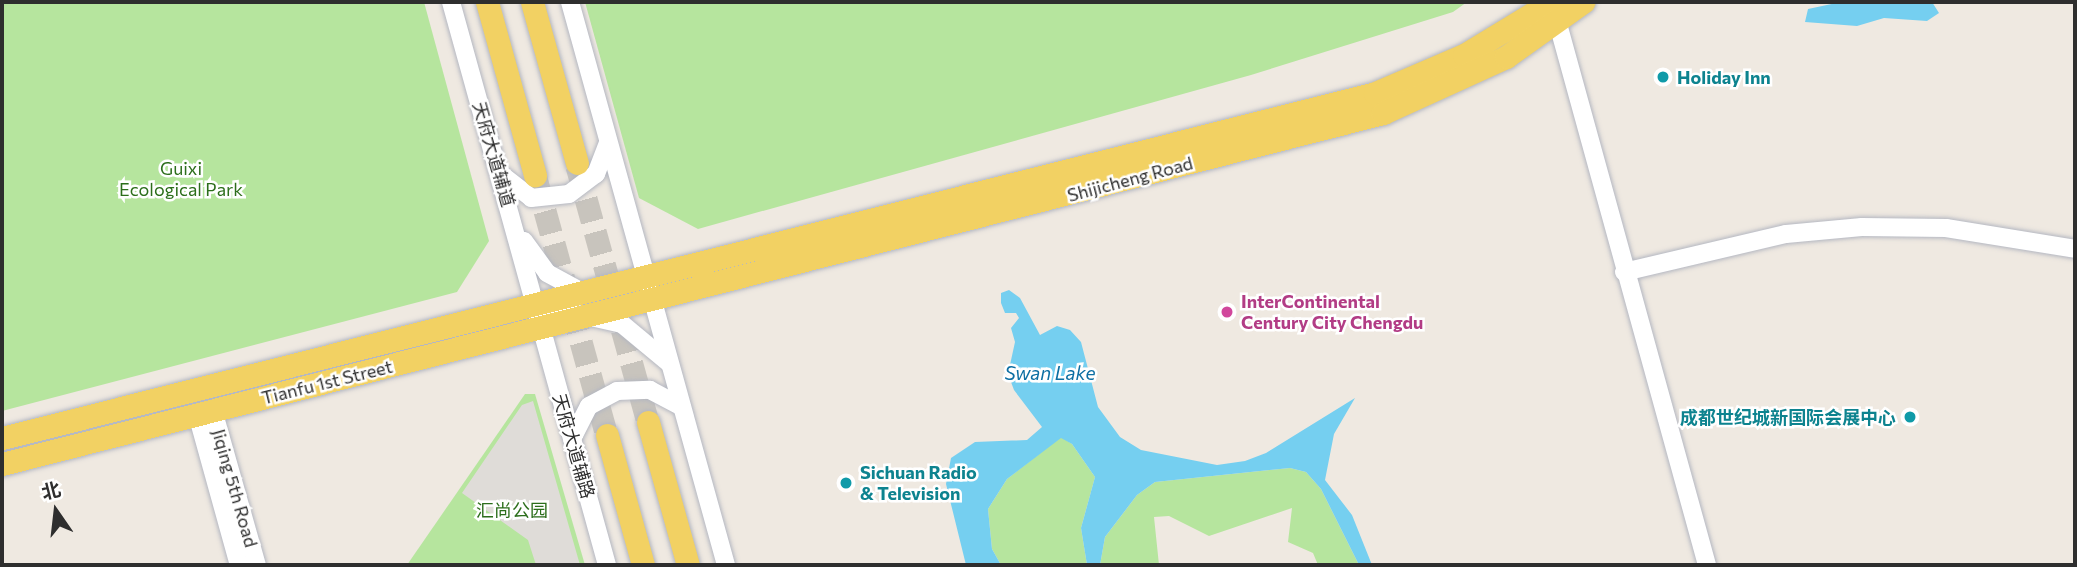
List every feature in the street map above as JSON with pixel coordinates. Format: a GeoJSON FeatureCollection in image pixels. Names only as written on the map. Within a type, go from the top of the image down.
{"type":"FeatureCollection","features":[{"type":"Feature","properties":{"kind":"main road"},"geometry":{"type":"LineString","coordinates":[[486,2],[535,175]]}},
{"type":"Feature","properties":{"kind":"main road"},"geometry":{"type":"LineString","coordinates":[[532,2],[576,163]]}},
{"type":"Feature","properties":{"kind":"main road","name":"Shijicheng Road"},"geometry":{"type":"LineString","coordinates":[[650,289],[1376,93],[1464,55],[1550,12],[1583,2]]}},
{"type":"Feature","properties":{"kind":"main road","name":"Tianfu 1st Street"},"geometry":{"type":"LineString","coordinates":[[2,438],[538,317],[650,289]]}},
{"type":"Feature","properties":{"kind":"main road","name":"Tianfu 1st Street"},"geometry":{"type":"LineString","coordinates":[[2,464],[205,412],[538,317]]}},
{"type":"Feature","properties":{"kind":"main road"},"geometry":{"type":"LineString","coordinates":[[649,422],[688,565]]}},
{"type":"Feature","properties":{"kind":"main road"},"geometry":{"type":"LineString","coordinates":[[607,435],[643,565]]}},
{"type":"Feature","properties":{"kind":"street","name":"天府大道辅道"},"geometry":{"type":"LineString","coordinates":[[451,2],[517,232],[538,317]]}},
{"type":"Feature","properties":{"kind":"street"},"geometry":{"type":"LineString","coordinates":[[570,2],[726,565]]}},
{"type":"Feature","properties":{"kind":"street"},"geometry":{"type":"LineString","coordinates":[[1550,12],[1707,565]]}},
{"type":"Feature","properties":{"kind":"street"},"geometry":{"type":"LineString","coordinates":[[497,169],[515,189],[531,198],[548,199],[588,183],[603,163],[609,141]]}},
{"type":"Feature","properties":{"kind":"street"},"geometry":{"type":"LineString","coordinates":[[1624,272],[1786,234],[1862,227],[1946,228],[2075,249]]}},
{"type":"Feature","properties":{"kind":"street"},"geometry":{"type":"LineString","coordinates":[[517,232],[547,272],[589,304],[622,324],[670,364]]}},
{"type":"Feature","properties":{"kind":"street","name":"天府大道辅路"},"geometry":{"type":"LineString","coordinates":[[538,317],[607,565]]}},
{"type":"Feature","properties":{"kind":"street"},"geometry":{"type":"LineString","coordinates":[[572,439],[589,406],[617,391],[650,390],[682,407]]}},
{"type":"Feature","properties":{"kind":"street","name":"Jiqing 5th Road"},"geometry":{"type":"LineString","coordinates":[[205,412],[239,565]]}},
{"type":"Feature","properties":{"kind":"street","name":"Jiqing 5th Road"},"geometry":{"type":"LineString","coordinates":[[205,412],[257,565]]}},
{"type":"Feature","properties":{"kind":"green space","name":"Guixi Ecological Park"},"geometry":{"type":"Polygon","coordinates":[[[2,2],[424,2],[489,241],[457,292],[2,411],[2,2]]]}},
{"type":"Feature","properties":{"kind":"green space"},"geometry":{"type":"Polygon","coordinates":[[[585,2],[1467,2],[1453,12],[1251,75],[698,229],[639,198],[585,2]]]}},
{"type":"Feature","properties":{"kind":"green space","name":"汇尚公园"},"geometry":{"type":"Polygon","coordinates":[[[525,394],[535,394],[585,565],[407,565],[525,394]]]}},
{"type":"Feature","properties":{"kind":"green space"},"geometry":{"type":"Polygon","coordinates":[[[1061,437],[1072,444],[1095,477],[1081,528],[1087,565],[1001,565],[992,549],[988,509],[1007,479],[1061,437]]]}},
{"type":"Feature","properties":{"kind":"green space"},"geometry":{"type":"Polygon","coordinates":[[[1290,468],[1306,472],[1321,489],[1359,565],[1318,565],[1313,553],[1288,542],[1292,508],[1209,536],[1169,516],[1154,517],[1159,565],[1100,565],[1105,537],[1137,495],[1155,482],[1290,468]]]}},
{"type":"Feature","properties":{"kind":"shaded area"},"geometry":{"type":"Polygon","coordinates":[[[533,401],[580,565],[536,565],[528,540],[462,493],[522,405],[533,401]]]}},
{"type":"Feature","properties":{"kind":"water"},"geometry":{"type":"Polygon","coordinates":[[[1841,2],[1932,2],[1939,13],[1927,21],[1884,18],[1857,26],[1805,22],[1808,9],[1841,2]]]}},
{"type":"Feature","properties":{"kind":"water","name":"Swan Lake"},"geometry":{"type":"Polygon","coordinates":[[[1009,290],[1020,298],[1040,335],[1057,326],[1070,330],[1081,342],[1098,407],[1120,437],[1141,450],[1217,465],[1245,461],[1266,453],[1355,398],[1334,434],[1325,480],[1352,515],[1372,565],[1359,565],[1321,489],[1306,472],[1290,468],[1155,482],[1137,495],[1105,537],[1100,565],[1087,565],[1081,528],[1095,477],[1072,444],[1061,438],[1007,479],[988,509],[992,549],[1001,565],[966,565],[946,484],[951,458],[975,442],[1027,440],[1042,427],[1014,390],[1008,374],[1015,342],[1011,328],[1019,318],[1016,313],[1005,313],[1001,303],[1001,293],[1009,290]]]}},
{"type":"Feature","properties":{"kind":"tunnel"},"geometry":{"type":"LineString","coordinates":[[577,166],[648,422]]}},
{"type":"Feature","properties":{"kind":"tunnel"},"geometry":{"type":"LineString","coordinates":[[536,178],[607,435]]}},
{"type":"Feature","properties":{"kind":"place","name":"Holiday Inn"},"geometry":{"type":"Point","coordinates":[1663,77]}},
{"type":"Feature","properties":{"kind":"place","name":"InterContinental Century City Chengdu"},"geometry":{"type":"Point","coordinates":[1227,312]}},
{"type":"Feature","properties":{"kind":"place","name":"成都世纪城新国际会展中心"},"geometry":{"type":"Point","coordinates":[1910,417]}},
{"type":"Feature","properties":{"kind":"place","name":"Sichuan Radio & Television"},"geometry":{"type":"Point","coordinates":[846,483]}}]}
